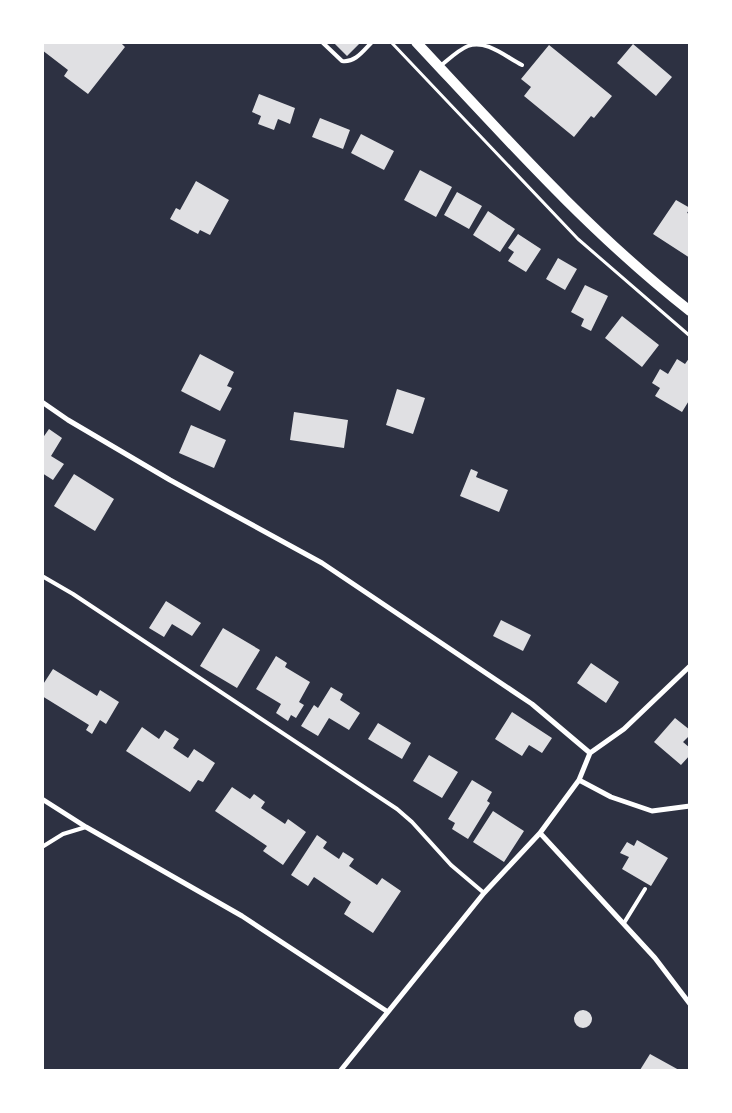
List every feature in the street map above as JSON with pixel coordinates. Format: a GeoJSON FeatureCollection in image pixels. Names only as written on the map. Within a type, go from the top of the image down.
{"type":"FeatureCollection","features":[{"type":"Feature","properties":{"kind":"main road"},"geometry":{"type":"LineString","coordinates":[[416,42],[598,231],[690,311]]}},
{"type":"Feature","properties":{"kind":"street"},"geometry":{"type":"LineString","coordinates":[[42,402],[68,420],[170,480],[322,563],[532,704],[590,753]]}},
{"type":"Feature","properties":{"kind":"street"},"geometry":{"type":"LineString","coordinates":[[341,1070],[484,893],[540,833],[579,780],[590,753],[624,729],[690,666]]}},
{"type":"Feature","properties":{"kind":"street"},"geometry":{"type":"LineString","coordinates":[[579,780],[611,797],[652,811],[690,806]]}},
{"type":"Feature","properties":{"kind":"street"},"geometry":{"type":"LineString","coordinates":[[42,799],[86,827],[242,916],[388,1012]]}},
{"type":"Feature","properties":{"kind":"street"},"geometry":{"type":"LineString","coordinates":[[540,833],[624,923],[689,1001]]}},
{"type":"Feature","properties":{"kind":"lane"},"geometry":{"type":"LineString","coordinates":[[322,42],[342,61],[346,62],[353,60],[372,42]]}},
{"type":"Feature","properties":{"kind":"lane"},"geometry":{"type":"LineString","coordinates":[[439,67],[466,47],[477,45],[484,45],[522,65]]}},
{"type":"Feature","properties":{"kind":"lane"},"geometry":{"type":"LineString","coordinates":[[42,576],[73,594],[397,809],[412,822],[451,865],[484,893]]}},
{"type":"Feature","properties":{"kind":"lane"},"geometry":{"type":"LineString","coordinates":[[42,847],[63,834],[86,827]]}},
{"type":"Feature","properties":{"kind":"lane"},"geometry":{"type":"LineString","coordinates":[[624,923],[646,889]]}},
{"type":"Feature","properties":{"kind":"building"},"geometry":{"type":"Polygon","coordinates":[[[42,42],[120,42],[125,47],[88,94],[64,76],[68,70],[42,50],[42,42]]]}},
{"type":"Feature","properties":{"kind":"building"},"geometry":{"type":"Polygon","coordinates":[[[333,42],[361,42],[347,56],[333,42]]]}},
{"type":"Feature","properties":{"kind":"building"},"geometry":{"type":"Polygon","coordinates":[[[633,44],[672,77],[656,96],[617,63],[633,44]]]}},
{"type":"Feature","properties":{"kind":"building"},"geometry":{"type":"Polygon","coordinates":[[[549,45],[612,96],[594,118],[591,116],[574,137],[524,96],[531,87],[521,79],[549,45]]]}},
{"type":"Feature","properties":{"kind":"building"},"geometry":{"type":"Polygon","coordinates":[[[259,94],[295,108],[290,124],[278,119],[274,130],[258,124],[261,116],[252,112],[259,94]]]}},
{"type":"Feature","properties":{"kind":"building"},"geometry":{"type":"Polygon","coordinates":[[[320,118],[350,130],[343,149],[312,137],[320,118]]]}},
{"type":"Feature","properties":{"kind":"building"},"geometry":{"type":"Polygon","coordinates":[[[361,134],[394,151],[384,170],[351,153],[361,134]]]}},
{"type":"Feature","properties":{"kind":"building"},"geometry":{"type":"Polygon","coordinates":[[[420,170],[452,187],[436,217],[404,200],[420,170]]]}},
{"type":"Feature","properties":{"kind":"building"},"geometry":{"type":"Polygon","coordinates":[[[196,181],[229,200],[210,235],[200,230],[198,234],[170,219],[176,208],[180,210],[196,181]]]}},
{"type":"Feature","properties":{"kind":"building"},"geometry":{"type":"Polygon","coordinates":[[[457,192],[482,206],[469,229],[444,215],[457,192]]]}},
{"type":"Feature","properties":{"kind":"building"},"geometry":{"type":"Polygon","coordinates":[[[676,200],[690,208],[687,213],[690,214],[690,258],[653,234],[676,200]]]}},
{"type":"Feature","properties":{"kind":"building"},"geometry":{"type":"Polygon","coordinates":[[[488,211],[515,229],[500,252],[473,235],[488,211]]]}},
{"type":"Feature","properties":{"kind":"building"},"geometry":{"type":"Polygon","coordinates":[[[518,234],[541,249],[526,272],[508,261],[514,252],[508,248],[518,234]]]}},
{"type":"Feature","properties":{"kind":"building"},"geometry":{"type":"Polygon","coordinates":[[[558,258],[577,269],[565,290],[546,279],[558,258]]]}},
{"type":"Feature","properties":{"kind":"building"},"geometry":{"type":"Polygon","coordinates":[[[585,285],[608,296],[591,331],[581,326],[584,319],[571,312],[585,285]]]}},
{"type":"Feature","properties":{"kind":"building"},"geometry":{"type":"Polygon","coordinates":[[[622,316],[659,345],[642,367],[605,338],[622,316]]]}},
{"type":"Feature","properties":{"kind":"building"},"geometry":{"type":"Polygon","coordinates":[[[200,354],[234,372],[227,386],[232,388],[220,411],[181,391],[200,354]]]}},
{"type":"Feature","properties":{"kind":"building"},"geometry":{"type":"Polygon","coordinates":[[[690,357],[690,399],[682,412],[655,396],[660,388],[652,383],[660,369],[668,374],[677,359],[685,364],[690,357]]]}},
{"type":"Feature","properties":{"kind":"building"},"geometry":{"type":"Polygon","coordinates":[[[397,389],[425,398],[413,434],[386,425],[397,389]]]}},
{"type":"Feature","properties":{"kind":"building"},"geometry":{"type":"Polygon","coordinates":[[[294,412],[348,420],[344,448],[290,440],[294,412]]]}},
{"type":"Feature","properties":{"kind":"building"},"geometry":{"type":"Polygon","coordinates":[[[191,425],[226,440],[214,468],[179,453],[191,425]]]}},
{"type":"Feature","properties":{"kind":"building"},"geometry":{"type":"Polygon","coordinates":[[[49,429],[62,438],[51,456],[64,464],[53,480],[42,473],[42,439],[49,429]]]}},
{"type":"Feature","properties":{"kind":"building"},"geometry":{"type":"Polygon","coordinates":[[[471,469],[478,472],[476,477],[508,490],[499,512],[460,496],[471,469]]]}},
{"type":"Feature","properties":{"kind":"building"},"geometry":{"type":"Polygon","coordinates":[[[74,474],[114,499],[95,531],[54,506],[74,474]]]}},
{"type":"Feature","properties":{"kind":"building"},"geometry":{"type":"Polygon","coordinates":[[[166,601],[201,623],[192,636],[172,624],[164,637],[149,628],[166,601]]]}},
{"type":"Feature","properties":{"kind":"building"},"geometry":{"type":"Polygon","coordinates":[[[501,620],[531,635],[523,651],[493,636],[501,620]]]}},
{"type":"Feature","properties":{"kind":"building"},"geometry":{"type":"Polygon","coordinates":[[[223,628],[260,650],[237,688],[200,666],[223,628]]]}},
{"type":"Feature","properties":{"kind":"building"},"geometry":{"type":"Polygon","coordinates":[[[276,656],[287,663],[285,667],[310,682],[299,702],[304,705],[296,718],[291,715],[288,721],[276,713],[281,704],[256,689],[276,656]]]}},
{"type":"Feature","properties":{"kind":"building"},"geometry":{"type":"Polygon","coordinates":[[[591,663],[619,682],[606,703],[577,683],[591,663]]]}},
{"type":"Feature","properties":{"kind":"building"},"geometry":{"type":"Polygon","coordinates":[[[53,669],[97,696],[100,690],[119,702],[106,724],[100,720],[92,734],[86,730],[89,725],[42,696],[42,686],[53,669]]]}},
{"type":"Feature","properties":{"kind":"building"},"geometry":{"type":"Polygon","coordinates":[[[331,687],[343,694],[340,700],[360,713],[349,730],[329,718],[318,736],[301,726],[314,705],[318,708],[331,687]]]}},
{"type":"Feature","properties":{"kind":"building"},"geometry":{"type":"Polygon","coordinates":[[[512,712],[552,738],[542,753],[529,745],[522,756],[495,739],[512,712]]]}},
{"type":"Feature","properties":{"kind":"building"},"geometry":{"type":"Polygon","coordinates":[[[675,718],[690,730],[690,735],[683,742],[690,748],[690,755],[681,765],[654,742],[675,718]]]}},
{"type":"Feature","properties":{"kind":"building"},"geometry":{"type":"Polygon","coordinates":[[[378,723],[411,743],[402,759],[368,739],[378,723]]]}},
{"type":"Feature","properties":{"kind":"building"},"geometry":{"type":"Polygon","coordinates":[[[142,727],[159,739],[165,730],[179,739],[173,748],[188,758],[194,749],[215,763],[203,782],[198,780],[190,792],[126,751],[142,727]]]}},
{"type":"Feature","properties":{"kind":"building"},"geometry":{"type":"Polygon","coordinates":[[[429,755],[458,772],[442,798],[413,781],[429,755]]]}},
{"type":"Feature","properties":{"kind":"building"},"geometry":{"type":"Polygon","coordinates":[[[472,780],[492,792],[487,801],[490,803],[468,839],[452,829],[455,823],[448,819],[472,780]]]}},
{"type":"Feature","properties":{"kind":"building"},"geometry":{"type":"Polygon","coordinates":[[[232,787],[250,799],[254,794],[265,802],[261,808],[285,824],[288,819],[306,832],[283,865],[263,851],[267,846],[215,811],[232,787]]]}},
{"type":"Feature","properties":{"kind":"building"},"geometry":{"type":"Polygon","coordinates":[[[493,811],[524,831],[504,862],[473,842],[493,811]]]}},
{"type":"Feature","properties":{"kind":"building"},"geometry":{"type":"Polygon","coordinates":[[[317,835],[327,842],[323,848],[339,859],[343,852],[354,859],[349,866],[377,885],[382,878],[401,891],[373,933],[344,914],[351,902],[314,877],[308,886],[291,875],[317,835]]]}},
{"type":"Feature","properties":{"kind":"building"},"geometry":{"type":"Polygon","coordinates":[[[637,840],[668,858],[651,886],[622,869],[629,857],[620,853],[627,842],[634,846],[637,840]]]}},
{"type":"Feature","properties":{"kind":"building"},"geometry":{"type":"Polygon","coordinates":[[[583,1010],[589,1013],[592,1019],[589,1025],[583,1028],[577,1025],[574,1019],[577,1013],[583,1010]]]}},
{"type":"Feature","properties":{"kind":"building"},"geometry":{"type":"Polygon","coordinates":[[[650,1054],[679,1070],[640,1070],[650,1054]]]}}]}
